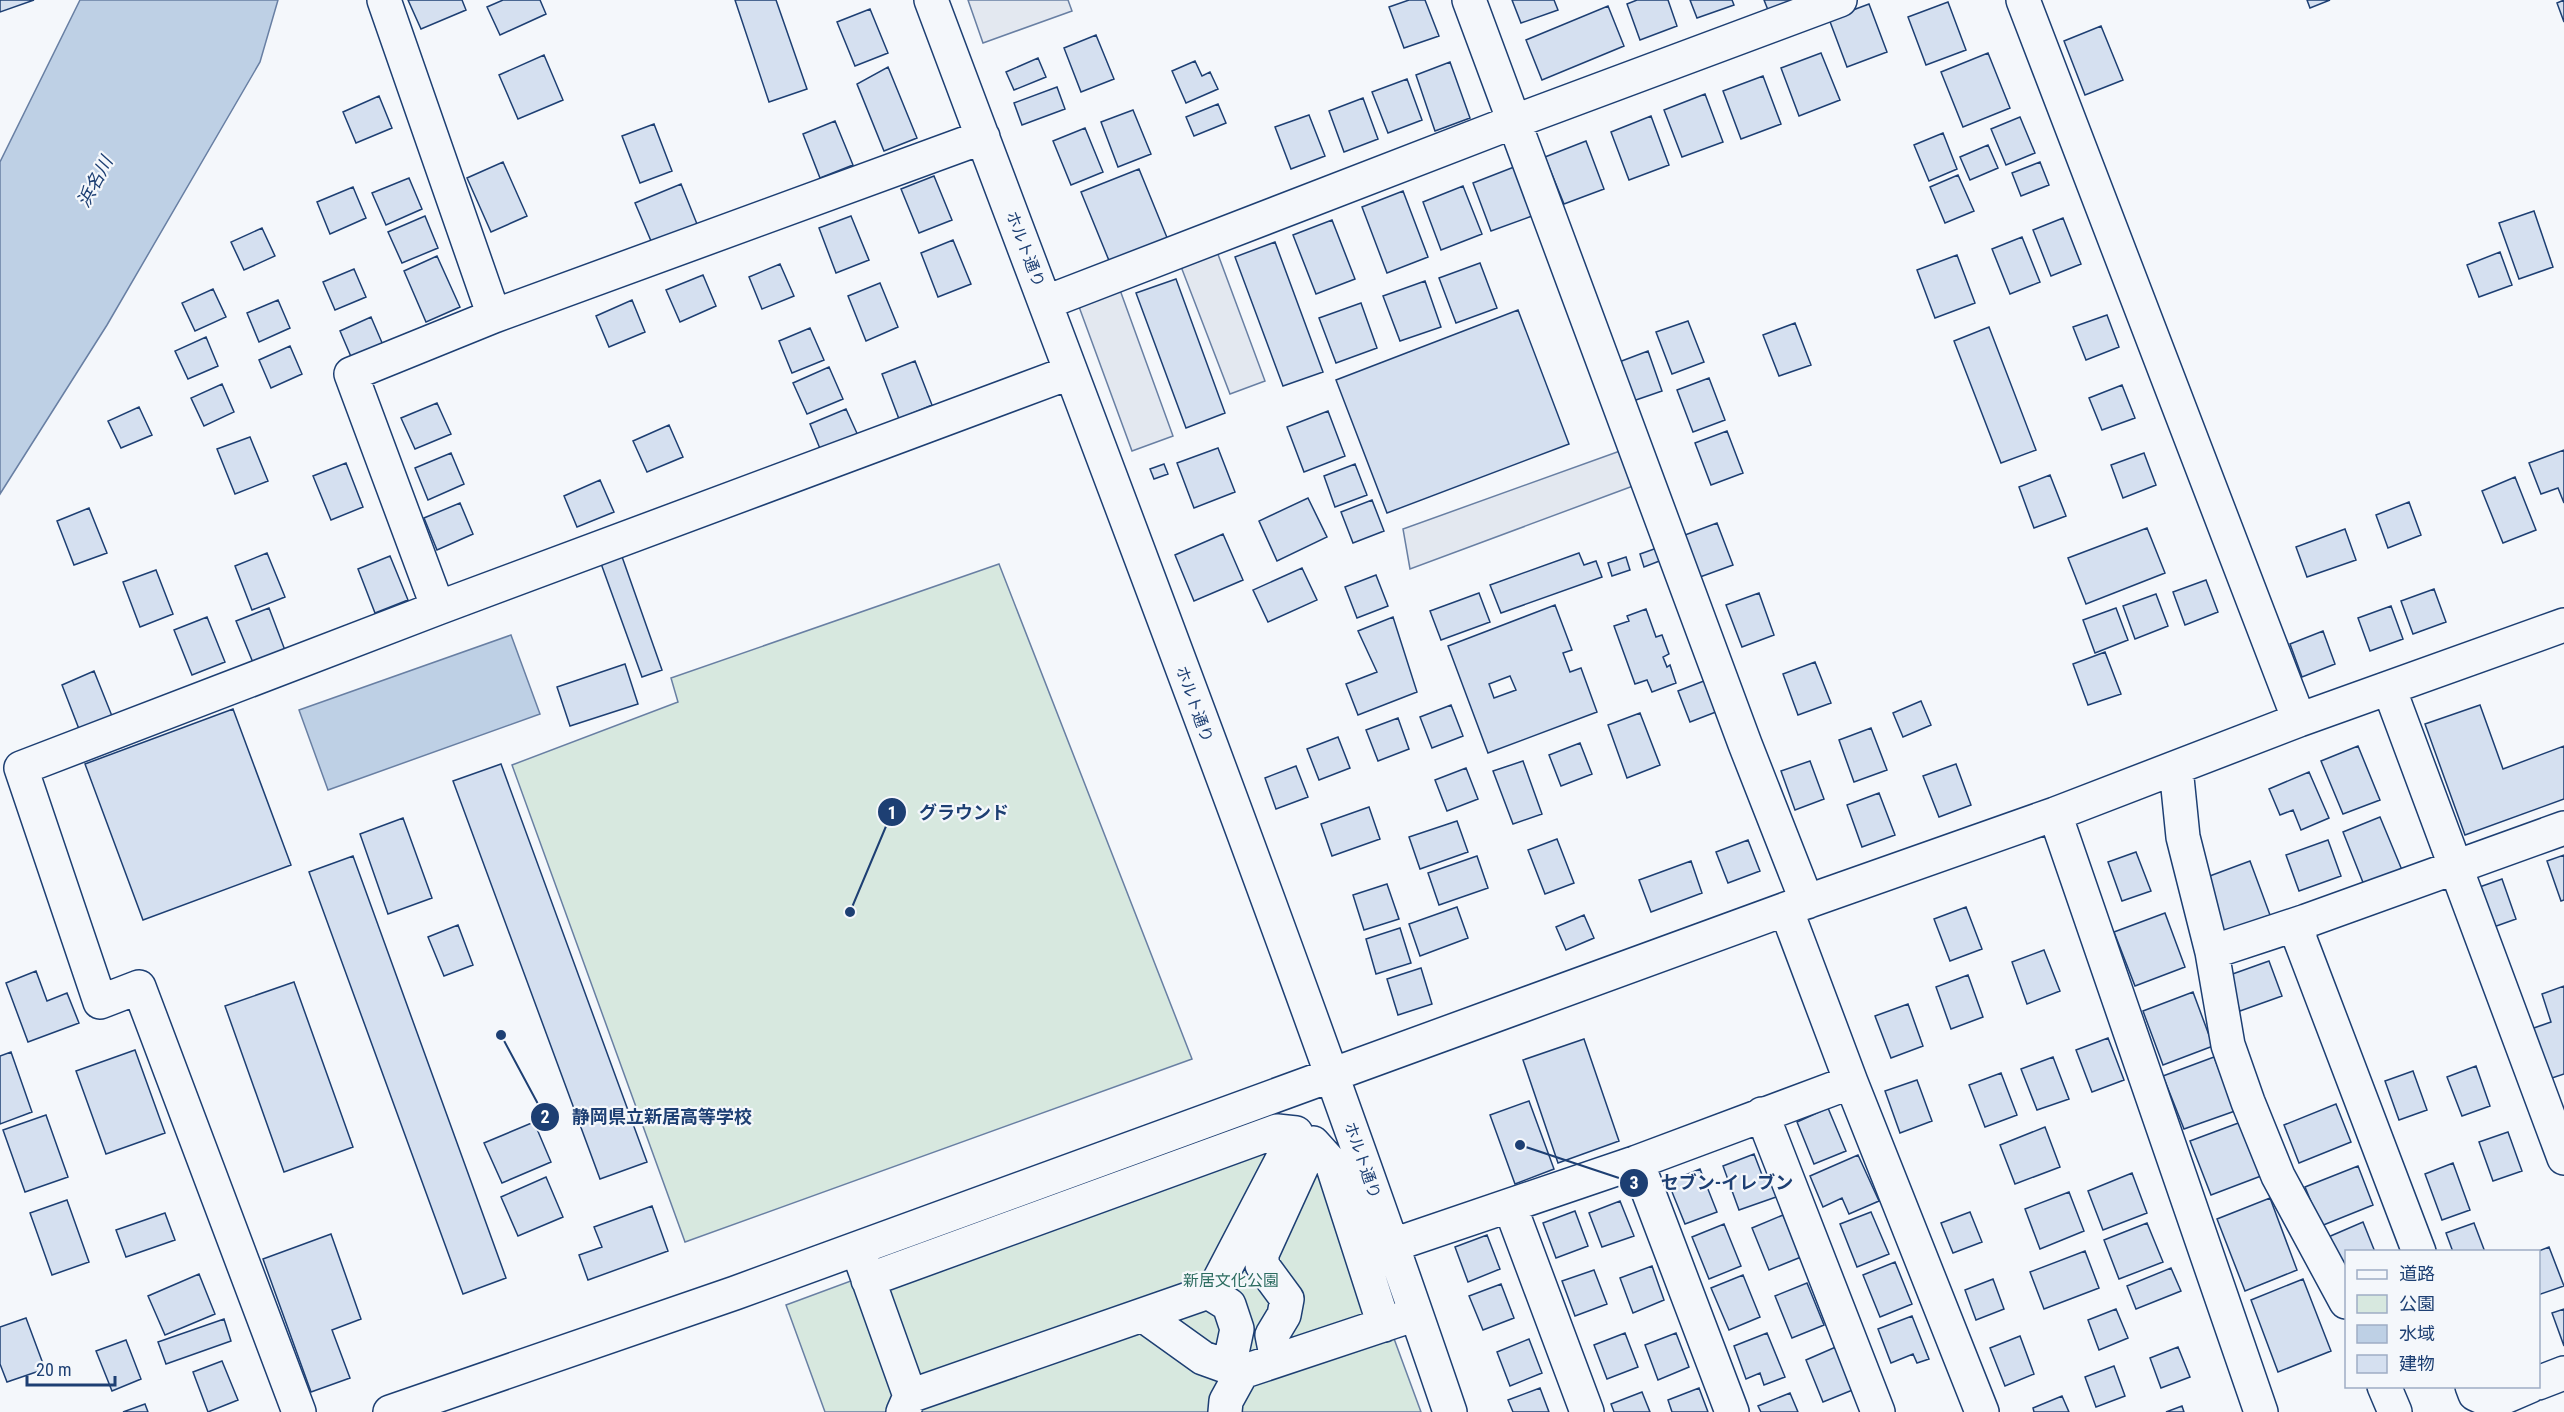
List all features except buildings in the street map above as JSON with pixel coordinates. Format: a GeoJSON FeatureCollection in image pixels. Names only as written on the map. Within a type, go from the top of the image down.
{"type":"FeatureCollection","features":[{"type":"Feature","properties":{"kind":"street"},"geometry":{"type":"LineString","coordinates":[[384,0],[494,316]]}},
{"type":"Feature","properties":{"kind":"street","name":"ホルト通り"},"geometry":{"type":"LineString","coordinates":[[931,0],[1047,302],[1333,1075],[1449,1412]]}},
{"type":"Feature","properties":{"kind":"street"},"geometry":{"type":"LineString","coordinates":[[1469,0],[1796,905],[1851,1082],[1982,1412]]}},
{"type":"Feature","properties":{"kind":"street"},"geometry":{"type":"LineString","coordinates":[[1047,302],[1513,122],[1840,0]]}},
{"type":"Feature","properties":{"kind":"street"},"geometry":{"type":"LineString","coordinates":[[2023,0],[2299,720]]}},
{"type":"Feature","properties":{"kind":"street"},"geometry":{"type":"LineString","coordinates":[[438,608],[351,374],[494,316],[982,137]]}},
{"type":"Feature","properties":{"kind":"street"},"geometry":{"type":"LineString","coordinates":[[299,1412],[139,987],[100,1002],[21,768],[438,608],[1071,372]]}},
{"type":"Feature","properties":{"kind":"street"},"geometry":{"type":"LineString","coordinates":[[390,1412],[857,1249],[1796,905],[2055,814],[2299,720],[2564,625]]}},
{"type":"Feature","properties":{"kind":"street"},"geometry":{"type":"LineString","coordinates":[[2388,688],[2564,1158]]}},
{"type":"Feature","properties":{"kind":"street"},"geometry":{"type":"LineString","coordinates":[[2176,768],[2183,837],[2212,952],[2228,1046],[2278,1176],[2345,1300]]}},
{"type":"Feature","properties":{"kind":"street"},"geometry":{"type":"LineString","coordinates":[[2055,814],[2261,1412]]}},
{"type":"Feature","properties":{"kind":"street"},"geometry":{"type":"LineString","coordinates":[[2212,952],[2306,921],[2564,828]]}},
{"type":"Feature","properties":{"kind":"street"},"geometry":{"type":"LineString","coordinates":[[2306,921],[2298,934],[2420,1250]]}},
{"type":"Feature","properties":{"kind":"street"},"geometry":{"type":"LineString","coordinates":[[1393,1245],[1637,1162],[1851,1082]]}},
{"type":"Feature","properties":{"kind":"street"},"geometry":{"type":"LineString","coordinates":[[1762,1114],[1878,1412]]}},
{"type":"Feature","properties":{"kind":"street"},"geometry":{"type":"LineString","coordinates":[[868,1280],[1276,1131],[1296,1133],[1332,1164],[1384,1325]]}},
{"type":"Feature","properties":{"kind":"street"},"geometry":{"type":"LineString","coordinates":[[1277,1360],[1272,1335],[1284,1316],[1287,1299],[1262,1264],[1262,1254],[1304,1139]]}},
{"type":"Feature","properties":{"kind":"street"},"geometry":{"type":"LineString","coordinates":[[1225,1412],[1236,1369],[1238,1329],[1214,1290],[1304,1139]]}},
{"type":"Feature","properties":{"kind":"street"},"geometry":{"type":"LineString","coordinates":[[1637,1162],[1732,1412]]}},
{"type":"Feature","properties":{"kind":"street"},"geometry":{"type":"LineString","coordinates":[[1510,1206],[1587,1412]]}},
{"type":"Feature","properties":{"kind":"street"},"geometry":{"type":"LineString","coordinates":[[857,1249],[907,1404],[1143,1315],[1218,1299],[1262,1264]]}},
{"type":"Feature","properties":{"kind":"street"},"geometry":{"type":"LineString","coordinates":[[1143,1315],[1203,1358],[1236,1369],[1277,1360],[1416,1314]]}},
{"type":"Feature","properties":{"kind":"street"},"geometry":{"type":"LineString","coordinates":[[2540,1382],[2564,1373]]}},
{"type":"Feature","properties":{"kind":"street"},"geometry":{"type":"LineString","coordinates":[[2385,1388],[2395,1412]]}},
{"type":"Feature","properties":{"kind":"street"},"geometry":{"type":"LineString","coordinates":[[2477,1400],[2522,1388]]}},
{"type":"Feature","properties":{"kind":"green space"},"geometry":{"type":"Polygon","coordinates":[[[999,564],[1192,1059],[685,1242],[512,765],[678,702],[671,678],[999,564]]]}},
{"type":"Feature","properties":{"kind":"green space","name":"新居文化公園"},"geometry":{"type":"Polygon","coordinates":[[[1283,1121],[1318,1132],[1421,1412],[825,1412],[786,1305],[1283,1121]]]}},
{"type":"Feature","properties":{"kind":"shaded area"},"geometry":{"type":"Polygon","coordinates":[[[968,0],[1068,0],[1072,11],[983,43],[968,0]]]}},
{"type":"Feature","properties":{"kind":"shaded area"},"geometry":{"type":"Polygon","coordinates":[[[1216,249],[1265,381],[1230,394],[1180,264],[1216,249]]]}},
{"type":"Feature","properties":{"kind":"shaded area"},"geometry":{"type":"Polygon","coordinates":[[[1120,290],[1173,436],[1132,451],[1078,304],[1120,290]]]}},
{"type":"Feature","properties":{"kind":"shaded area"},"geometry":{"type":"Polygon","coordinates":[[[1620,451],[1633,486],[1410,569],[1403,529],[1620,451]]]}},
{"type":"Feature","properties":{"kind":"water","name":"浜名川"},"geometry":{"type":"Polygon","coordinates":[[[80,0],[278,0],[260,62],[107,325],[0,494],[0,162],[80,0]]]}},
{"type":"Feature","properties":{"kind":"water"},"geometry":{"type":"Polygon","coordinates":[[[511,635],[540,714],[328,790],[299,710],[511,635]]]}},
{"type":"Feature","properties":{"kind":"place","name":"グラウンド"},"geometry":{"type":"Point","coordinates":[850,912]}},
{"type":"Feature","properties":{"kind":"place","name":"静岡県立新居高等学校"},"geometry":{"type":"Point","coordinates":[501,1035]}},
{"type":"Feature","properties":{"kind":"place","name":"セブン-イレブン"},"geometry":{"type":"Point","coordinates":[1520,1145]}}]}
